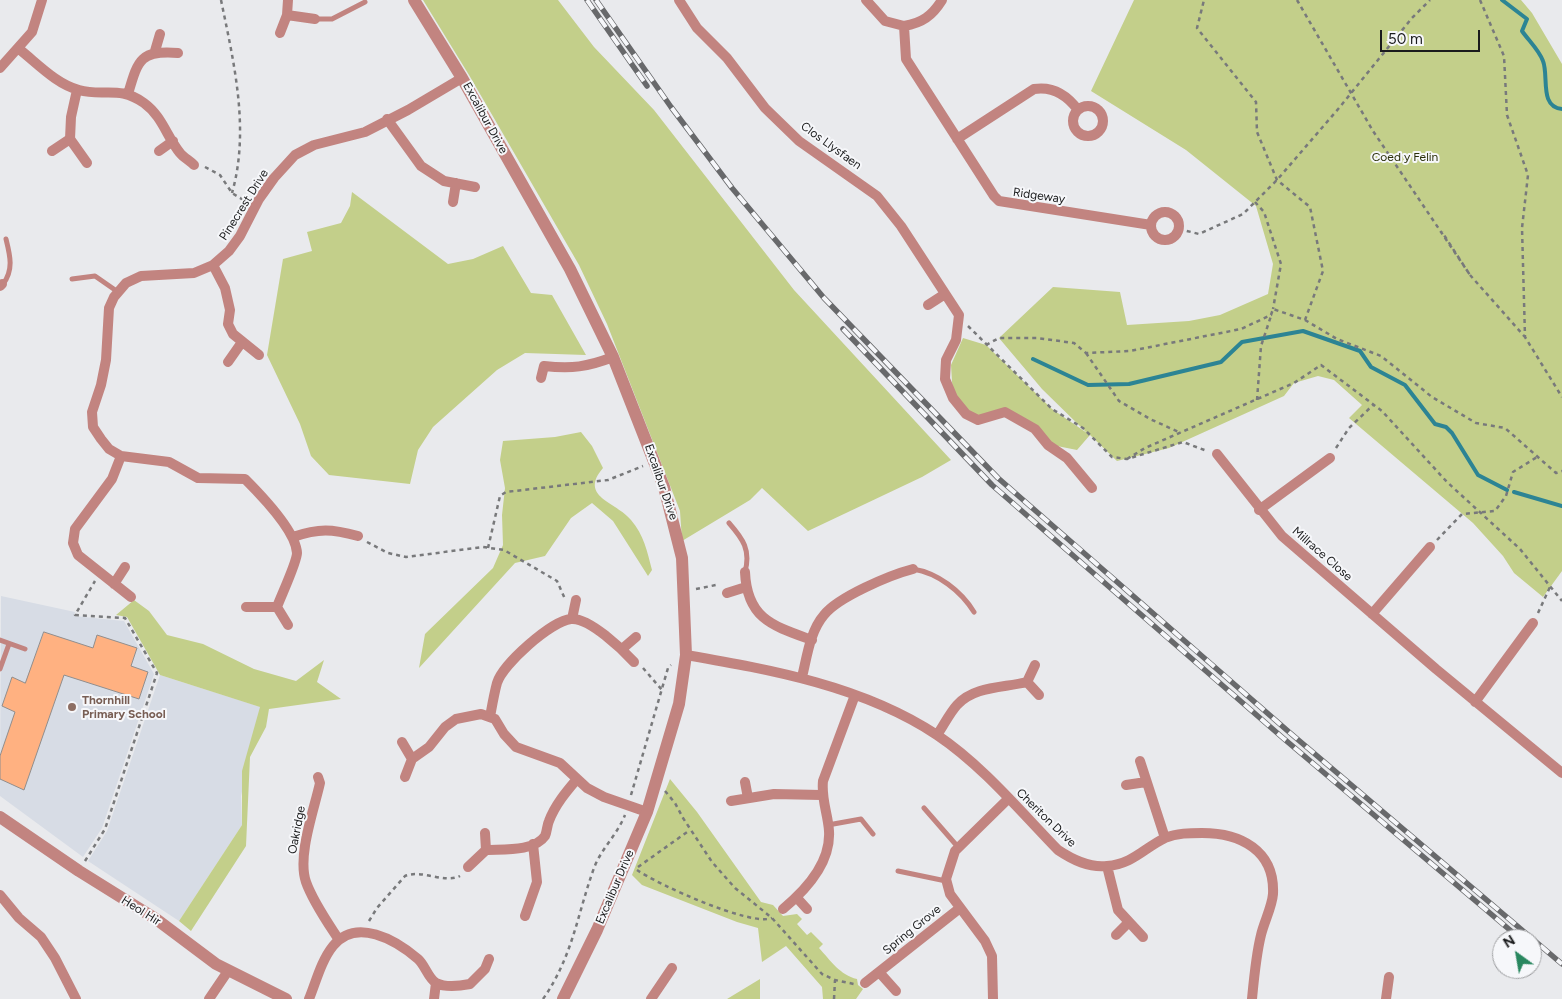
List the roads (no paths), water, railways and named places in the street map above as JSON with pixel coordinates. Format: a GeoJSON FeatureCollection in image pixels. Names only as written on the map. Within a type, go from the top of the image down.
{"type":"FeatureCollection","features":[{"type":"Feature","properties":{"kind":"street"},"geometry":{"type":"LineString","coordinates":[[0,68],[19,49],[32,32],[42,0]]}},
{"type":"Feature","properties":{"kind":"street"},"geometry":{"type":"LineString","coordinates":[[280,33],[287,15],[288,0]]}},
{"type":"Feature","properties":{"kind":"street","name":"Excalibur Drive"},"geometry":{"type":"LineString","coordinates":[[414,0],[462,78],[570,269],[613,357],[655,461],[674,522],[682,558],[685,592],[686,655],[679,704],[647,812],[597,930],[563,999]]}},
{"type":"Feature","properties":{"kind":"street","name":"Clos Llysfaen"},"geometry":{"type":"LineString","coordinates":[[679,0],[697,28],[727,58],[765,108],[799,141],[877,196],[900,226],[959,315],[956,340],[946,360],[945,379],[953,398],[966,414],[978,420],[1005,412],[1024,421],[1035,429],[1048,445],[1067,458],[1092,488]]}},
{"type":"Feature","properties":{"kind":"street"},"geometry":{"type":"LineString","coordinates":[[866,0],[885,21],[904,26],[917,24],[926,19],[942,0]]}},
{"type":"Feature","properties":{"kind":"street"},"geometry":{"type":"LineString","coordinates":[[287,15],[315,18]]}},
{"type":"Feature","properties":{"kind":"street","name":"Ridgeway"},"geometry":{"type":"LineString","coordinates":[[904,26],[904,51],[906,59],[999,201],[1006,204],[1151,225]]}},
{"type":"Feature","properties":{"kind":"street"},"geometry":{"type":"LineString","coordinates":[[128,94],[139,62],[155,51],[160,34]]}},
{"type":"Feature","properties":{"kind":"street"},"geometry":{"type":"LineString","coordinates":[[19,49],[58,80],[77,90],[108,90],[128,94],[145,104],[156,115],[180,154],[194,165]]}},
{"type":"Feature","properties":{"kind":"street"},"geometry":{"type":"LineString","coordinates":[[155,51],[178,53]]}},
{"type":"Feature","properties":{"kind":"street","name":"Pinecrest Drive"},"geometry":{"type":"LineString","coordinates":[[118,292],[126,283],[141,276],[194,273],[213,265],[229,251],[274,178],[295,155],[314,145],[364,132],[408,110],[462,78]]}},
{"type":"Feature","properties":{"kind":"street"},"geometry":{"type":"LineString","coordinates":[[957,139],[1034,89],[1043,88],[1062,94],[1078,110]]}},
{"type":"Feature","properties":{"kind":"street"},"geometry":{"type":"LineString","coordinates":[[77,90],[71,117],[70,139],[86,163]]}},
{"type":"Feature","properties":{"kind":"street"},"geometry":{"type":"LineString","coordinates":[[387,119],[421,166],[444,181],[476,187]]}},
{"type":"Feature","properties":{"kind":"street"},"geometry":{"type":"LineString","coordinates":[[52,151],[70,139]]}},
{"type":"Feature","properties":{"kind":"street"},"geometry":{"type":"LineString","coordinates":[[159,151],[173,141]]}},
{"type":"Feature","properties":{"kind":"street"},"geometry":{"type":"LineString","coordinates":[[452,202],[456,183]]}},
{"type":"Feature","properties":{"kind":"street"},"geometry":{"type":"LineString","coordinates":[[1168,212],[1177,220],[1179,229],[1174,237],[1164,240],[1155,237],[1151,225],[1158,214],[1168,212]]}},
{"type":"Feature","properties":{"kind":"street"},"geometry":{"type":"LineString","coordinates":[[213,265],[225,288],[230,310],[228,324],[232,334],[259,355]]}},
{"type":"Feature","properties":{"kind":"street"},"geometry":{"type":"LineString","coordinates":[[118,292],[109,308],[106,360],[101,385],[92,412],[93,427],[109,449],[121,456],[169,462],[198,478],[245,479],[293,537],[297,554],[277,607]]}},
{"type":"Feature","properties":{"kind":"street"},"geometry":{"type":"LineString","coordinates":[[928,305],[945,294]]}},
{"type":"Feature","properties":{"kind":"street"},"geometry":{"type":"LineString","coordinates":[[228,362],[242,342]]}},
{"type":"Feature","properties":{"kind":"street"},"geometry":{"type":"LineString","coordinates":[[541,378],[544,366],[576,369],[613,357]]}},
{"type":"Feature","properties":{"kind":"street","name":"Millrace Close"},"geometry":{"type":"LineString","coordinates":[[1217,454],[1259,510],[1282,536],[1475,702],[1562,773]]}},
{"type":"Feature","properties":{"kind":"street"},"geometry":{"type":"LineString","coordinates":[[121,456],[112,479],[75,529],[73,543],[78,555],[131,597]]}},
{"type":"Feature","properties":{"kind":"street"},"geometry":{"type":"LineString","coordinates":[[1259,510],[1330,458]]}},
{"type":"Feature","properties":{"kind":"street"},"geometry":{"type":"LineString","coordinates":[[293,537],[313,530],[334,530],[358,536]]}},
{"type":"Feature","properties":{"kind":"street"},"geometry":{"type":"LineString","coordinates":[[1372,614],[1430,547]]}},
{"type":"Feature","properties":{"kind":"street"},"geometry":{"type":"LineString","coordinates":[[114,584],[125,567]]}},
{"type":"Feature","properties":{"kind":"street"},"geometry":{"type":"LineString","coordinates":[[802,677],[812,640],[824,614],[836,603],[848,596],[913,569]]}},
{"type":"Feature","properties":{"kind":"street"},"geometry":{"type":"LineString","coordinates":[[745,572],[746,587],[758,614],[772,625],[812,640]]}},
{"type":"Feature","properties":{"kind":"street"},"geometry":{"type":"LineString","coordinates":[[726,593],[746,587]]}},
{"type":"Feature","properties":{"kind":"street"},"geometry":{"type":"LineString","coordinates":[[246,606],[277,607]]}},
{"type":"Feature","properties":{"kind":"street"},"geometry":{"type":"LineString","coordinates":[[277,607],[288,626]]}},
{"type":"Feature","properties":{"kind":"street"},"geometry":{"type":"LineString","coordinates":[[490,717],[497,682],[507,665],[574,609],[622,649],[634,662]]}},
{"type":"Feature","properties":{"kind":"street"},"geometry":{"type":"LineString","coordinates":[[1475,702],[1533,623]]}},
{"type":"Feature","properties":{"kind":"street"},"geometry":{"type":"LineString","coordinates":[[622,649],[636,638]]}},
{"type":"Feature","properties":{"kind":"street","name":"Cheriton Drive"},"geometry":{"type":"LineString","coordinates":[[686,655],[802,677],[855,695],[937,735],[973,764],[1058,850],[1071,859],[1090,866],[1107,866],[1123,863],[1140,855],[1165,838],[1182,833],[1223,833],[1253,846],[1263,858],[1270,874],[1273,894],[1261,936],[1252,999]]}},
{"type":"Feature","properties":{"kind":"street"},"geometry":{"type":"LineString","coordinates":[[1027,682],[1035,665]]}},
{"type":"Feature","properties":{"kind":"street"},"geometry":{"type":"LineString","coordinates":[[1027,682],[1040,695]]}},
{"type":"Feature","properties":{"kind":"street"},"geometry":{"type":"LineString","coordinates":[[937,735],[958,705],[970,695],[987,688],[1004,688],[1027,682]]}},
{"type":"Feature","properties":{"kind":"street"},"geometry":{"type":"LineString","coordinates":[[784,909],[806,890],[824,858],[829,833],[821,795],[828,762],[855,695]]}},
{"type":"Feature","properties":{"kind":"street"},"geometry":{"type":"LineString","coordinates":[[405,776],[412,759],[429,747],[456,719],[481,714],[495,719],[504,734],[516,747],[560,763],[587,788],[604,797],[647,812]]}},
{"type":"Feature","properties":{"kind":"street"},"geometry":{"type":"LineString","coordinates":[[402,742],[412,759]]}},
{"type":"Feature","properties":{"kind":"street"},"geometry":{"type":"LineString","coordinates":[[1140,762],[1165,838]]}},
{"type":"Feature","properties":{"kind":"street","name":"Oakridge"},"geometry":{"type":"LineString","coordinates":[[318,777],[320,783],[306,842],[304,873],[311,892],[339,940]]}},
{"type":"Feature","properties":{"kind":"street"},"geometry":{"type":"LineString","coordinates":[[469,867],[486,850],[517,848],[533,844],[545,835],[548,821],[560,800],[577,779]]}},
{"type":"Feature","properties":{"kind":"street"},"geometry":{"type":"LineString","coordinates":[[744,782],[748,798]]}},
{"type":"Feature","properties":{"kind":"street"},"geometry":{"type":"LineString","coordinates":[[1126,785],[1146,782]]}},
{"type":"Feature","properties":{"kind":"street"},"geometry":{"type":"LineString","coordinates":[[731,801],[774,794],[821,795]]}},
{"type":"Feature","properties":{"kind":"street"},"geometry":{"type":"LineString","coordinates":[[947,881],[950,863],[958,847],[1008,799]]}},
{"type":"Feature","properties":{"kind":"street","name":"Heol Hir"},"geometry":{"type":"LineString","coordinates":[[0,817],[78,872],[156,919],[228,971],[286,999]]}},
{"type":"Feature","properties":{"kind":"street"},"geometry":{"type":"LineString","coordinates":[[485,834],[486,850]]}},
{"type":"Feature","properties":{"kind":"street"},"geometry":{"type":"LineString","coordinates":[[525,916],[536,882],[533,844]]}},
{"type":"Feature","properties":{"kind":"street"},"geometry":{"type":"LineString","coordinates":[[1107,866],[1118,910],[1143,937]]}},
{"type":"Feature","properties":{"kind":"street","name":"Spring Grove"},"geometry":{"type":"LineString","coordinates":[[947,881],[950,894],[985,941],[992,956],[993,999]]}},
{"type":"Feature","properties":{"kind":"street"},"geometry":{"type":"LineString","coordinates":[[0,895],[18,918],[41,937],[55,958],[76,999]]}},
{"type":"Feature","properties":{"kind":"street"},"geometry":{"type":"LineString","coordinates":[[797,898],[807,909]]}},
{"type":"Feature","properties":{"kind":"street","name":"Spring Grove"},"geometry":{"type":"LineString","coordinates":[[866,983],[960,908]]}},
{"type":"Feature","properties":{"kind":"street"},"geometry":{"type":"LineString","coordinates":[[1116,935],[1129,922]]}},
{"type":"Feature","properties":{"kind":"street"},"geometry":{"type":"LineString","coordinates":[[309,999],[328,954],[339,940],[348,935],[366,932],[390,940],[416,958],[436,983],[452,986],[470,984],[485,969],[489,959]]}},
{"type":"Feature","properties":{"kind":"street"},"geometry":{"type":"LineString","coordinates":[[651,999],[672,968]]}},
{"type":"Feature","properties":{"kind":"street"},"geometry":{"type":"LineString","coordinates":[[209,999],[228,971]]}},
{"type":"Feature","properties":{"kind":"street","name":"Spring Grove"},"geometry":{"type":"LineString","coordinates":[[879,972],[896,991]]}},
{"type":"Feature","properties":{"kind":"street"},"geometry":{"type":"LineString","coordinates":[[1386,999],[1389,977]]}},
{"type":"Feature","properties":{"kind":"street"},"geometry":{"type":"LineString","coordinates":[[434,999],[436,983]]}},
{"type":"Feature","properties":{"kind":"lane"},"geometry":{"type":"LineString","coordinates":[[315,18],[332,19],[365,2]]}},
{"type":"Feature","properties":{"kind":"lane"},"geometry":{"type":"LineString","coordinates":[[1,285],[9,274],[10,269],[6,239]]}},
{"type":"Feature","properties":{"kind":"lane"},"geometry":{"type":"LineString","coordinates":[[72,279],[95,276],[118,292]]}},
{"type":"Feature","properties":{"kind":"lane"},"geometry":{"type":"LineString","coordinates":[[729,523],[741,538],[747,551],[745,572]]}},
{"type":"Feature","properties":{"kind":"lane"},"geometry":{"type":"LineString","coordinates":[[913,569],[924,571],[954,588],[968,602],[974,612]]}},
{"type":"Feature","properties":{"kind":"lane"},"geometry":{"type":"LineString","coordinates":[[0,640],[25,649]]}},
{"type":"Feature","properties":{"kind":"lane"},"geometry":{"type":"LineString","coordinates":[[0,669],[9,644]]}},
{"type":"Feature","properties":{"kind":"lane"},"geometry":{"type":"LineString","coordinates":[[924,808],[958,847]]}},
{"type":"Feature","properties":{"kind":"lane"},"geometry":{"type":"LineString","coordinates":[[828,825],[861,819],[873,834]]}},
{"type":"Feature","properties":{"kind":"lane"},"geometry":{"type":"LineString","coordinates":[[898,871],[947,881]]}},
{"type":"Feature","properties":{"kind":"waterway"},"geometry":{"type":"LineString","coordinates":[[1502,0],[1527,19],[1522,31],[1543,61],[1547,97],[1550,103],[1562,109]]}},
{"type":"Feature","properties":{"kind":"waterway"},"geometry":{"type":"LineString","coordinates":[[1033,359],[1088,385],[1129,384],[1221,362],[1242,342],[1303,331],[1360,351],[1371,367],[1405,385],[1435,424],[1446,427],[1452,433],[1478,475],[1507,490]]}},
{"type":"Feature","properties":{"kind":"waterway"},"geometry":{"type":"LineString","coordinates":[[1514,492],[1562,506]]}},
{"type":"Feature","properties":{"kind":"railway"},"geometry":{"type":"LineString","coordinates":[[587,0],[647,86]]}},
{"type":"Feature","properties":{"kind":"railway"},"geometry":{"type":"LineString","coordinates":[[596,0],[671,107],[732,188],[824,298],[998,478],[1289,732],[1562,964]]}},
{"type":"Feature","properties":{"kind":"railway"},"geometry":{"type":"LineString","coordinates":[[843,329],[992,485],[1283,738],[1509,929]]}},
{"type":"Feature","properties":{"kind":"place","name":"Thornhill Primary School"},"geometry":{"type":"Point","coordinates":[72,707]}},
{"type":"Feature","properties":{"kind":"park label","name":"Coed y Felin"},"geometry":{"type":"Point","coordinates":[1405,157]}}]}
